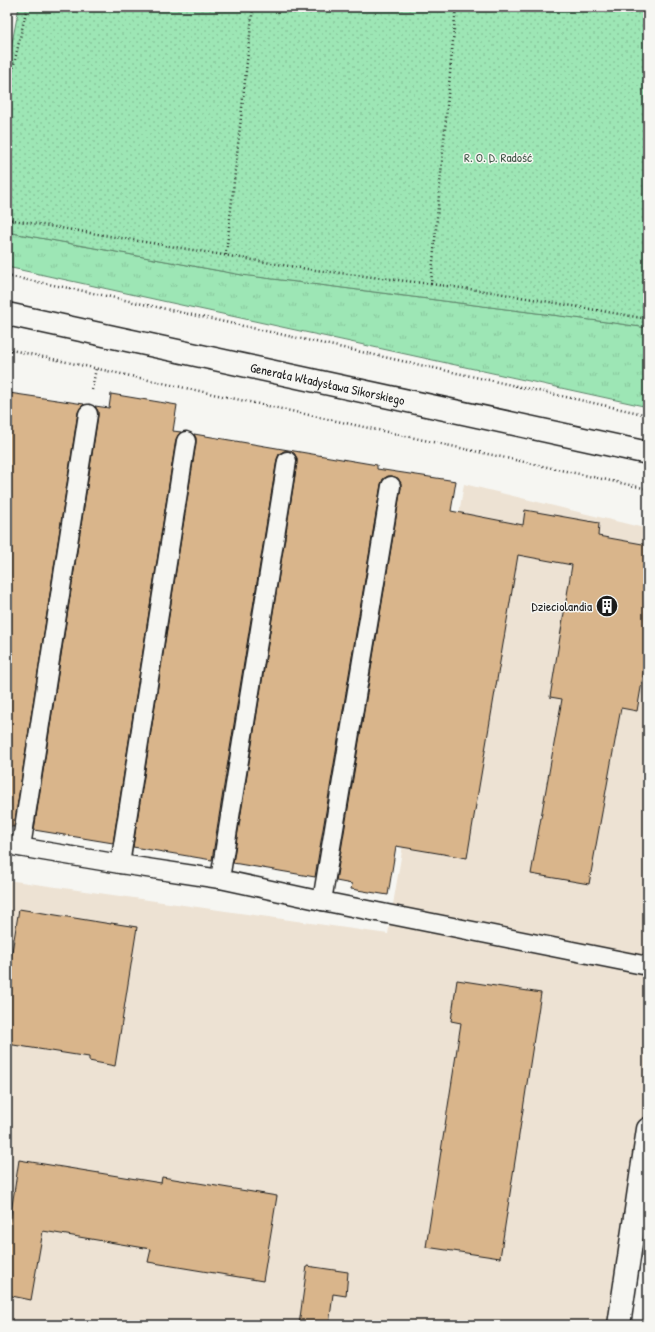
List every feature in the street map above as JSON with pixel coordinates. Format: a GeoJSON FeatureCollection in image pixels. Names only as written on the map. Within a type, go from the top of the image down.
{"type":"FeatureCollection","features":[{"type":"Feature","properties":{"kind":"main road","name":"Generała Władysława Sikorskiego"},"geometry":{"type":"LineString","coordinates":[[7,314],[648,453]]}},
{"type":"Feature","properties":{"kind":"main road"},"geometry":{"type":"LineString","coordinates":[[619,1325],[648,1129]]}},
{"type":"Feature","properties":{"kind":"lane"},"geometry":{"type":"LineString","coordinates":[[88,414],[14,846],[120,864],[220,878],[322,901],[648,966]]}},
{"type":"Feature","properties":{"kind":"lane"},"geometry":{"type":"LineString","coordinates":[[120,864],[186,441]]}},
{"type":"Feature","properties":{"kind":"lane"},"geometry":{"type":"LineString","coordinates":[[220,878],[287,461]]}},
{"type":"Feature","properties":{"kind":"lane"},"geometry":{"type":"LineString","coordinates":[[322,901],[391,486]]}},
{"type":"Feature","properties":{"kind":"path"},"geometry":{"type":"LineString","coordinates":[[7,95],[27,7]]}},
{"type":"Feature","properties":{"kind":"path"},"geometry":{"type":"LineString","coordinates":[[226,255],[253,7]]}},
{"type":"Feature","properties":{"kind":"path"},"geometry":{"type":"LineString","coordinates":[[431,284],[456,7]]}},
{"type":"Feature","properties":{"kind":"path"},"geometry":{"type":"LineString","coordinates":[[7,219],[307,269],[492,292],[647,319],[648,298]]}},
{"type":"Feature","properties":{"kind":"path"},"geometry":{"type":"LineString","coordinates":[[7,276],[79,290],[648,414]]}},
{"type":"Feature","properties":{"kind":"path"},"geometry":{"type":"LineString","coordinates":[[7,349],[648,489]]}},
{"type":"Feature","properties":{"kind":"shaded area"},"geometry":{"type":"Polygon","coordinates":[[[464,484],[648,529],[648,1109],[612,1325],[7,1325],[7,880],[388,934],[464,484]]]}},
{"type":"Feature","properties":{"kind":"green space","name":"R. O. D. Radość"},"geometry":{"type":"Polygon","coordinates":[[[19,7],[648,7],[648,328],[242,275],[7,232],[7,68],[19,7]]]}},
{"type":"Feature","properties":{"kind":"green space"},"geometry":{"type":"Polygon","coordinates":[[[7,232],[242,275],[648,328],[648,407],[7,267],[7,232]]]}},
{"type":"Feature","properties":{"kind":"building"},"geometry":{"type":"Polygon","coordinates":[[[9,393],[84,404],[78,412],[14,827],[7,826],[7,407],[9,393]]]}},
{"type":"Feature","properties":{"kind":"building"},"geometry":{"type":"Polygon","coordinates":[[[111,394],[177,405],[173,431],[181,432],[176,439],[113,843],[34,830],[98,416],[98,411],[95,406],[109,408],[111,394]]]}},
{"type":"Feature","properties":{"kind":"building"},"geometry":{"type":"Polygon","coordinates":[[[194,434],[377,465],[377,469],[456,481],[451,511],[523,525],[525,510],[599,523],[598,536],[648,545],[648,647],[637,711],[621,708],[589,884],[531,874],[562,699],[550,697],[572,565],[518,555],[467,858],[396,846],[388,895],[351,889],[352,884],[336,881],[401,488],[401,483],[398,478],[392,476],[388,476],[383,479],[381,484],[315,877],[233,863],[297,463],[297,458],[294,453],[288,451],[284,451],[279,454],[277,459],[212,860],[133,847],[196,443],[194,434]]]}},
{"type":"Feature","properties":{"kind":"building"},"geometry":{"type":"Polygon","coordinates":[[[19,909],[137,927],[115,1066],[89,1061],[89,1057],[7,1044],[7,982],[19,909]]]}},
{"type":"Feature","properties":{"kind":"building"},"geometry":{"type":"Polygon","coordinates":[[[457,980],[541,993],[500,1258],[426,1247],[461,1023],[451,1021],[457,980]]]}},
{"type":"Feature","properties":{"kind":"building"},"geometry":{"type":"Polygon","coordinates":[[[19,1160],[161,1183],[162,1177],[277,1196],[263,1281],[148,1262],[151,1249],[43,1231],[31,1300],[7,1295],[7,1239],[19,1160]]]}},
{"type":"Feature","properties":{"kind":"building"},"geometry":{"type":"Polygon","coordinates":[[[307,1266],[348,1272],[346,1296],[333,1294],[329,1325],[299,1325],[307,1266]]]}},
{"type":"Feature","properties":{"kind":"place","name":"Dzieciolandia"},"geometry":{"type":"Point","coordinates":[607,606]}}]}
